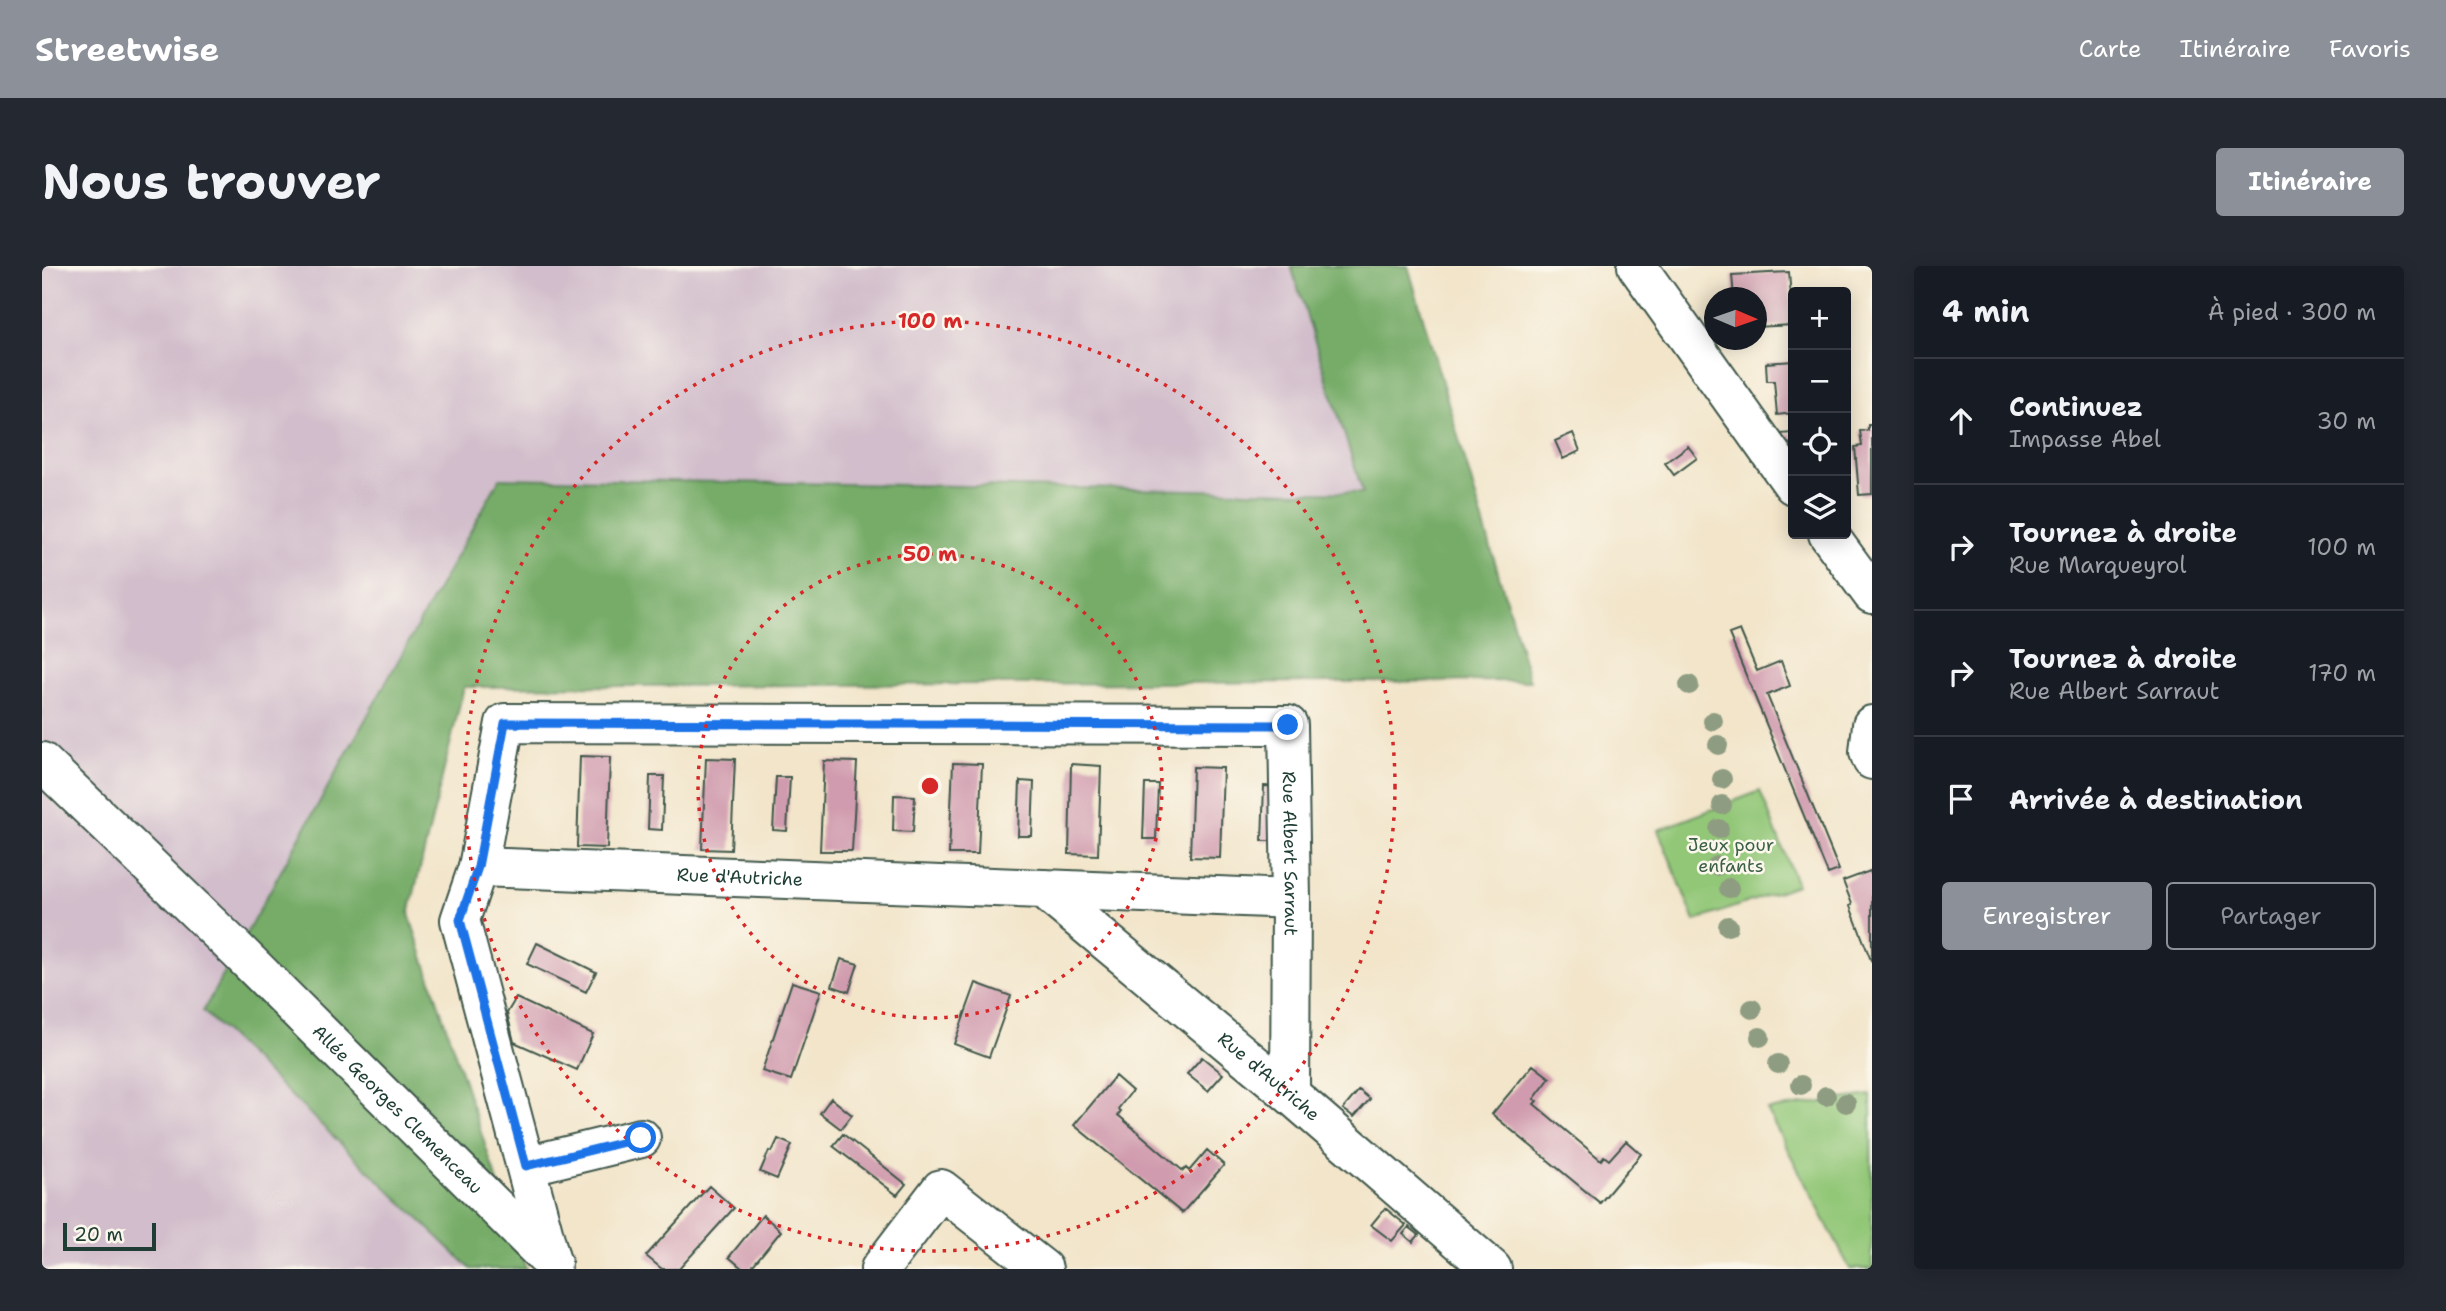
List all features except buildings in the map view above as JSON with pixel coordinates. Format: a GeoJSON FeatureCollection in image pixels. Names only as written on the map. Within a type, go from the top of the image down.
{"type":"FeatureCollection","features":[{"type":"Feature","properties":{"kind":"street"},"geometry":{"type":"LineString","coordinates":[[1637,266],[1788,478]]}},
{"type":"Feature","properties":{"kind":"street"},"geometry":{"type":"LineString","coordinates":[[1832,539],[1872,594]]}},
{"type":"Feature","properties":{"kind":"street","name":"Rue Albert Sarraut"},"geometry":{"type":"LineString","coordinates":[[478,867],[505,723],[1288,725],[1290,1094]]}},
{"type":"Feature","properties":{"kind":"street"},"geometry":{"type":"LineString","coordinates":[[1872,725],[1869,752],[1872,760]]}},
{"type":"Feature","properties":{"kind":"street","name":"Allée Georges Clemenceau"},"geometry":{"type":"LineString","coordinates":[[42,762],[237,950],[555,1266]]}},
{"type":"Feature","properties":{"kind":"street"},"geometry":{"type":"LineString","coordinates":[[478,867],[460,920],[555,1266]]}},
{"type":"Feature","properties":{"kind":"street","name":"Rue d'Autriche"},"geometry":{"type":"LineString","coordinates":[[478,867],[1291,899]]}},
{"type":"Feature","properties":{"kind":"street","name":"Rue d'Autriche"},"geometry":{"type":"LineString","coordinates":[[1043,889],[1290,1094],[1492,1269]]}},
{"type":"Feature","properties":{"kind":"street"},"geometry":{"type":"LineString","coordinates":[[526,1166],[641,1138]]}},
{"type":"Feature","properties":{"kind":"street"},"geometry":{"type":"LineString","coordinates":[[880,1269],[941,1189],[1043,1269]]}},
{"type":"Feature","properties":{"kind":"shaded area"},"geometry":{"type":"Polygon","coordinates":[[[42,266],[1291,266],[1364,493],[500,478],[203,1011],[471,1269],[42,1269],[42,266]]]}},
{"type":"Feature","properties":{"kind":"green space"},"geometry":{"type":"Polygon","coordinates":[[[1291,266],[1408,266],[1530,681],[464,687],[409,914],[526,1269],[471,1269],[203,1011],[500,478],[1363,493],[1291,266]]]}},
{"type":"Feature","properties":{"kind":"green space","name":"Jeux pour enfants"},"geometry":{"type":"Polygon","coordinates":[[[1760,791],[1797,885],[1695,921],[1658,830],[1760,791]]]}},
{"type":"Feature","properties":{"kind":"green space"},"geometry":{"type":"Polygon","coordinates":[[[1871,1095],[1872,1269],[1850,1269],[1767,1110],[1871,1095]]]}},
{"type":"Feature","properties":{"kind":"route"},"geometry":{"type":"LineString","coordinates":[[641,1138],[526,1166],[460,920],[478,867],[505,723],[1288,725]]}}]}
